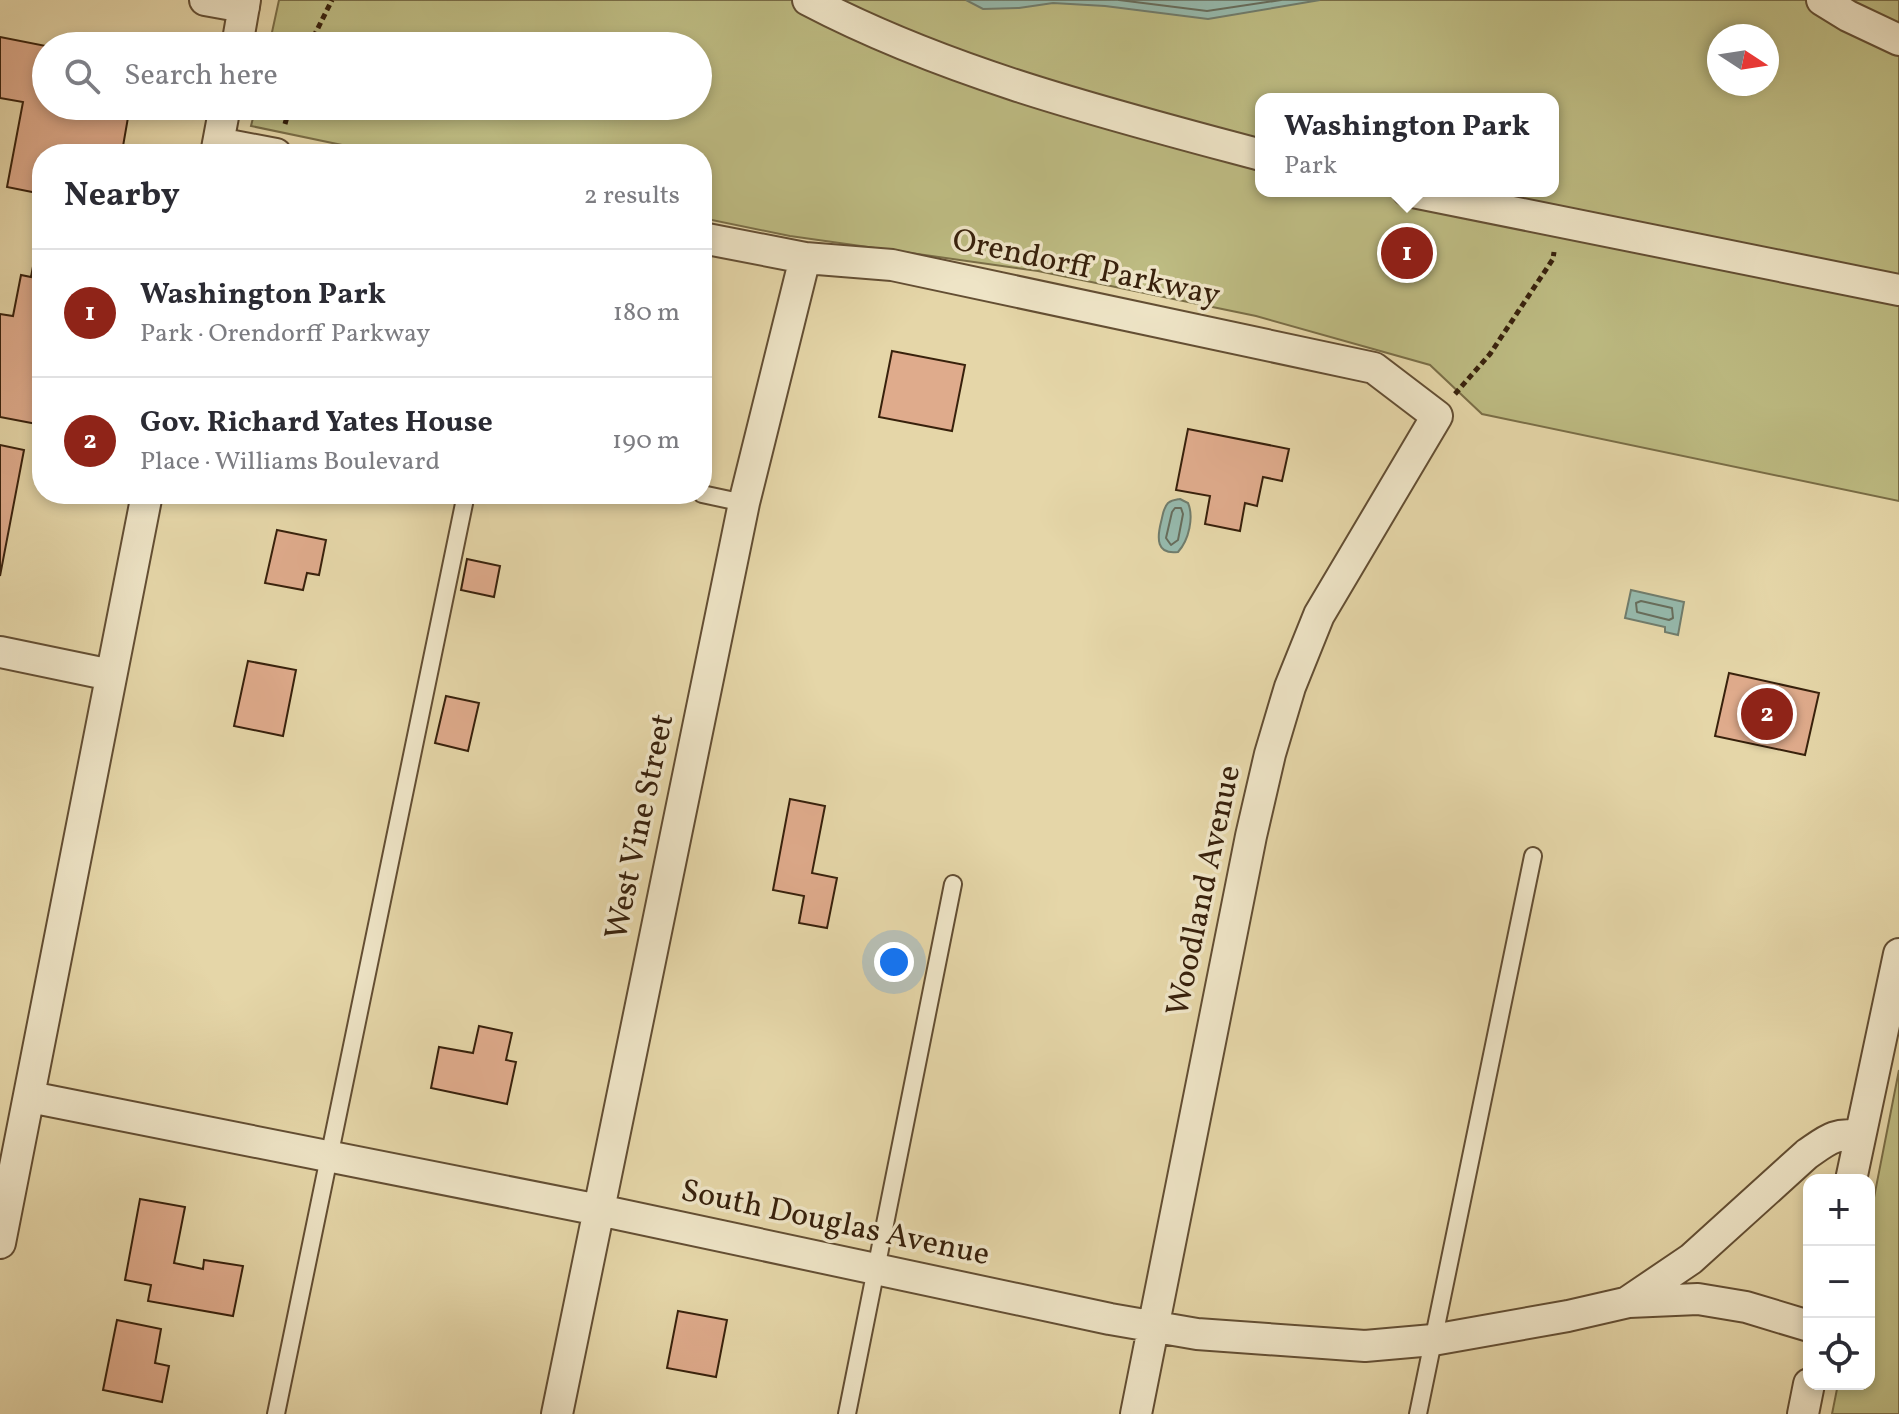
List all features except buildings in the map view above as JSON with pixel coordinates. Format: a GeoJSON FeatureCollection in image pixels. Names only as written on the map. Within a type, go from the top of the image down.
{"type":"FeatureCollection","features":[{"type":"Feature","properties":{"kind":"street"},"geometry":{"type":"LineString","coordinates":[[205,0],[245,4],[240,32]]}},
{"type":"Feature","properties":{"kind":"street"},"geometry":{"type":"LineString","coordinates":[[808,0],[850,22],[982,73],[1087,107],[1255,153]]}},
{"type":"Feature","properties":{"kind":"street"},"geometry":{"type":"LineString","coordinates":[[1822,0],[1899,40]]}},
{"type":"Feature","properties":{"kind":"street"},"geometry":{"type":"LineString","coordinates":[[218,144],[222,120]]}},
{"type":"Feature","properties":{"kind":"street"},"geometry":{"type":"LineString","coordinates":[[259,144],[280,142]]}},
{"type":"Feature","properties":{"kind":"street"},"geometry":{"type":"LineString","coordinates":[[1438,197],[1899,290]]}},
{"type":"Feature","properties":{"kind":"street","name":"Orendorff Parkway"},"geometry":{"type":"LineString","coordinates":[[712,240],[805,258],[892,265],[1374,368],[1437,416]]}},
{"type":"Feature","properties":{"kind":"street","name":"West Vine Street"},"geometry":{"type":"LineString","coordinates":[[557,1414],[744,503],[805,258]]}},
{"type":"Feature","properties":{"kind":"street","name":"Woodland Avenue"},"geometry":{"type":"LineString","coordinates":[[1136,1414],[1251,836],[1290,687],[1319,615],[1437,416]]}},
{"type":"Feature","properties":{"kind":"street"},"geometry":{"type":"LineString","coordinates":[[0,1243],[145,504]]}},
{"type":"Feature","properties":{"kind":"street"},"geometry":{"type":"LineString","coordinates":[[0,652],[111,675]]}},
{"type":"Feature","properties":{"kind":"street"},"geometry":{"type":"LineString","coordinates":[[1852,1174],[1899,954]]}},
{"type":"Feature","properties":{"kind":"street","name":"South Douglas Avenue"},"geometry":{"type":"LineString","coordinates":[[30,1097],[599,1210],[1197,1334],[1365,1346],[1433,1340],[1629,1302],[1698,1299],[1746,1307],[1803,1324]]}},
{"type":"Feature","properties":{"kind":"street","name":"South Douglas Avenue"},"geometry":{"type":"LineString","coordinates":[[1629,1302],[1691,1259],[1807,1154],[1829,1139],[1846,1134],[1860,1137]]}},
{"type":"Feature","properties":{"kind":"street"},"geometry":{"type":"LineString","coordinates":[[1803,1414],[1808,1390]]}},
{"type":"Feature","properties":{"kind":"lane"},"geometry":{"type":"LineString","coordinates":[[712,496],[744,503]]}},
{"type":"Feature","properties":{"kind":"lane"},"geometry":{"type":"LineString","coordinates":[[276,1414],[464,504]]}},
{"type":"Feature","properties":{"kind":"lane"},"geometry":{"type":"LineString","coordinates":[[1418,1414],[1533,856]]}},
{"type":"Feature","properties":{"kind":"lane"},"geometry":{"type":"LineString","coordinates":[[847,1414],[953,884]]}},
{"type":"Feature","properties":{"kind":"path"},"geometry":{"type":"LineString","coordinates":[[316,32],[332,0]]}},
{"type":"Feature","properties":{"kind":"path"},"geometry":{"type":"LineString","coordinates":[[280,142],[286,120]]}},
{"type":"Feature","properties":{"kind":"path"},"geometry":{"type":"LineString","coordinates":[[1437,416],[1490,354],[1553,259],[1562,222]]}},
{"type":"Feature","properties":{"kind":"shaded area"},"geometry":{"type":"Polygon","coordinates":[[[279,0],[1899,0],[1899,501],[1482,414],[1430,365],[1256,316],[1038,271],[790,236],[712,220],[712,144],[337,144],[251,126],[252,120],[712,120],[712,32],[272,32],[279,0]]]}},
{"type":"Feature","properties":{"kind":"shaded area"},"geometry":{"type":"Polygon","coordinates":[[[1899,1070],[1899,1414],[1832,1414],[1837,1390],[1875,1390],[1875,1192],[1899,1070]]]}},
{"type":"Feature","properties":{"kind":"water"},"geometry":{"type":"Polygon","coordinates":[[[966,0],[1320,0],[1208,19],[1053,3],[983,9],[966,0]]]}},
{"type":"Feature","properties":{"kind":"water"},"geometry":{"type":"Polygon","coordinates":[[[1180,499],[1188,503],[1191,515],[1189,528],[1178,552],[1166,551],[1159,539],[1163,512],[1166,505],[1180,499]]]}},
{"type":"Feature","properties":{"kind":"water"},"geometry":{"type":"Polygon","coordinates":[[[1631,590],[1684,602],[1678,635],[1665,632],[1665,627],[1625,618],[1631,590]]]}},
{"type":"Feature","properties":{"kind":"place","name":"Washington Park"},"geometry":{"type":"Point","coordinates":[1407,253]}},
{"type":"Feature","properties":{"kind":"place","name":"Gov. Richard Yates House"},"geometry":{"type":"Point","coordinates":[1767,714]}}]}
